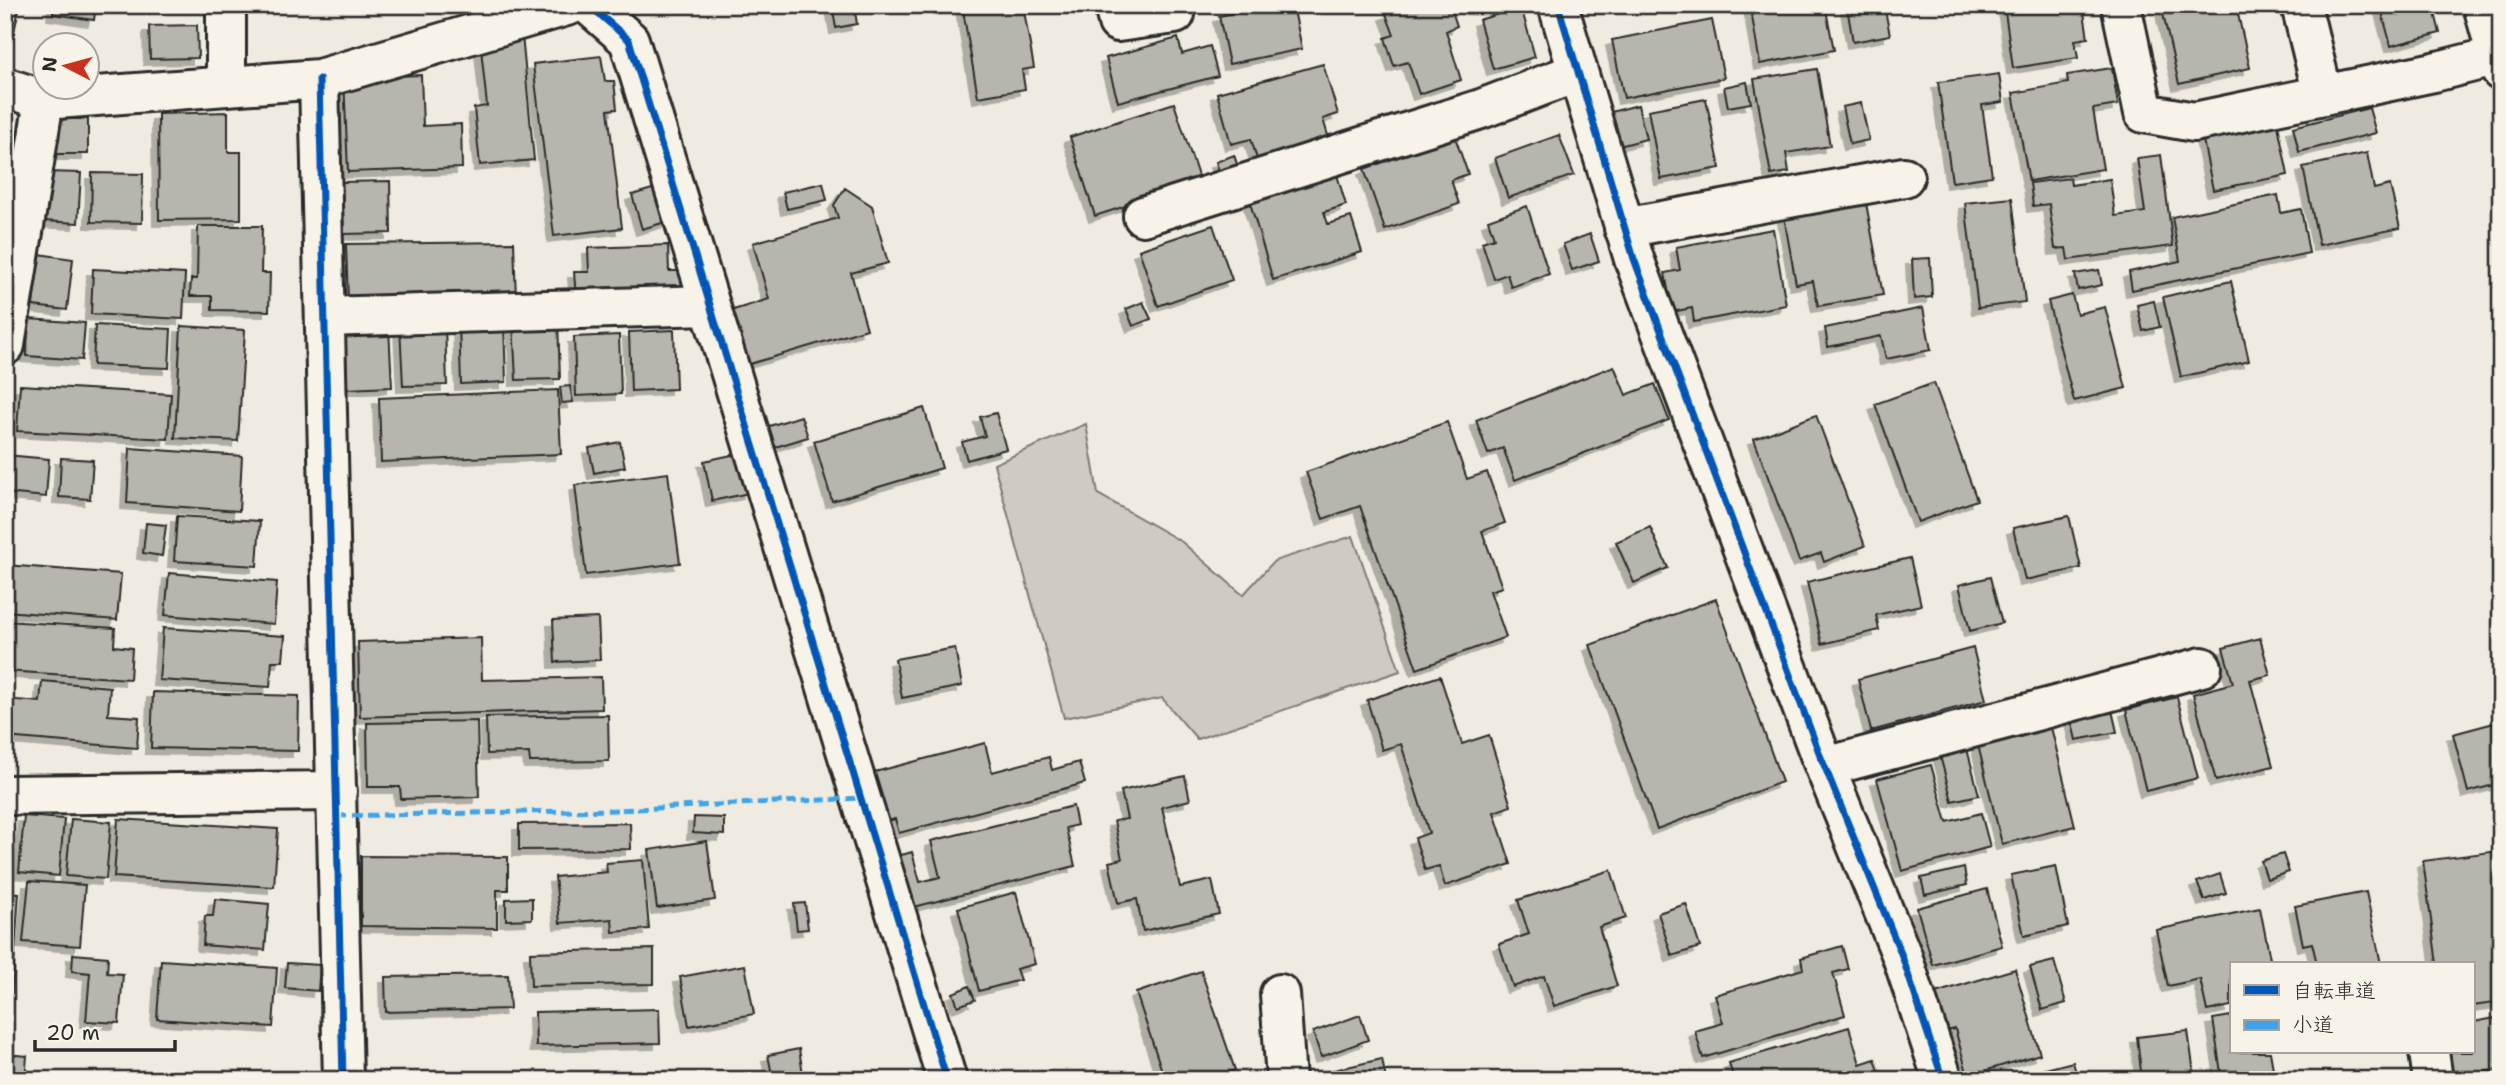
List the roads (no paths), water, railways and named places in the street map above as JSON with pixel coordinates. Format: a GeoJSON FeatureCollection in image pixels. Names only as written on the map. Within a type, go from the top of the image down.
{"type":"FeatureCollection","features":[{"type":"Feature","properties":{"kind":"street"},"geometry":{"type":"LineString","coordinates":[[226,5],[226,86]]}},
{"type":"Feature","properties":{"kind":"street"},"geometry":{"type":"LineString","coordinates":[[102,96],[319,79],[570,5]]}},
{"type":"Feature","properties":{"kind":"street"},"geometry":{"type":"LineString","coordinates":[[589,5],[629,40],[947,1080]]}},
{"type":"Feature","properties":{"kind":"street"},"geometry":{"type":"LineString","coordinates":[[1114,5],[1118,22],[1175,14]]}},
{"type":"Feature","properties":{"kind":"street"},"geometry":{"type":"LineString","coordinates":[[1558,5],[1634,259],[1825,767],[1902,956],[1944,1080]]}},
{"type":"Feature","properties":{"kind":"street"},"geometry":{"type":"LineString","coordinates":[[2121,5],[2144,113],[2194,122],[2499,60],[2483,5]]}},
{"type":"Feature","properties":{"kind":"street"},"geometry":{"type":"LineString","coordinates":[[2301,5],[2323,95]]}},
{"type":"Feature","properties":{"kind":"street"},"geometry":{"type":"LineString","coordinates":[[1143,216],[1481,109],[1578,72]]}},
{"type":"Feature","properties":{"kind":"street"},"geometry":{"type":"LineString","coordinates":[[319,79],[343,1080]]}},
{"type":"Feature","properties":{"kind":"street"},"geometry":{"type":"LineString","coordinates":[[5,87],[32,96]]}},
{"type":"Feature","properties":{"kind":"street"},"geometry":{"type":"LineString","coordinates":[[5,345],[44,102]]}},
{"type":"Feature","properties":{"kind":"street"},"geometry":{"type":"LineString","coordinates":[[1625,228],[1905,177]]}},
{"type":"Feature","properties":{"kind":"street"},"geometry":{"type":"LineString","coordinates":[[325,317],[709,305]]}},
{"type":"Feature","properties":{"kind":"street"},"geometry":{"type":"LineString","coordinates":[[1825,767],[2203,667]]}},
{"type":"Feature","properties":{"kind":"street"},"geometry":{"type":"LineString","coordinates":[[5,795],[337,791]]}},
{"type":"Feature","properties":{"kind":"street"},"geometry":{"type":"LineString","coordinates":[[1280,994],[1286,1080]]}},
{"type":"Feature","properties":{"kind":"street"},"geometry":{"type":"LineString","coordinates":[[2429,1054],[2433,1080]]}}]}
